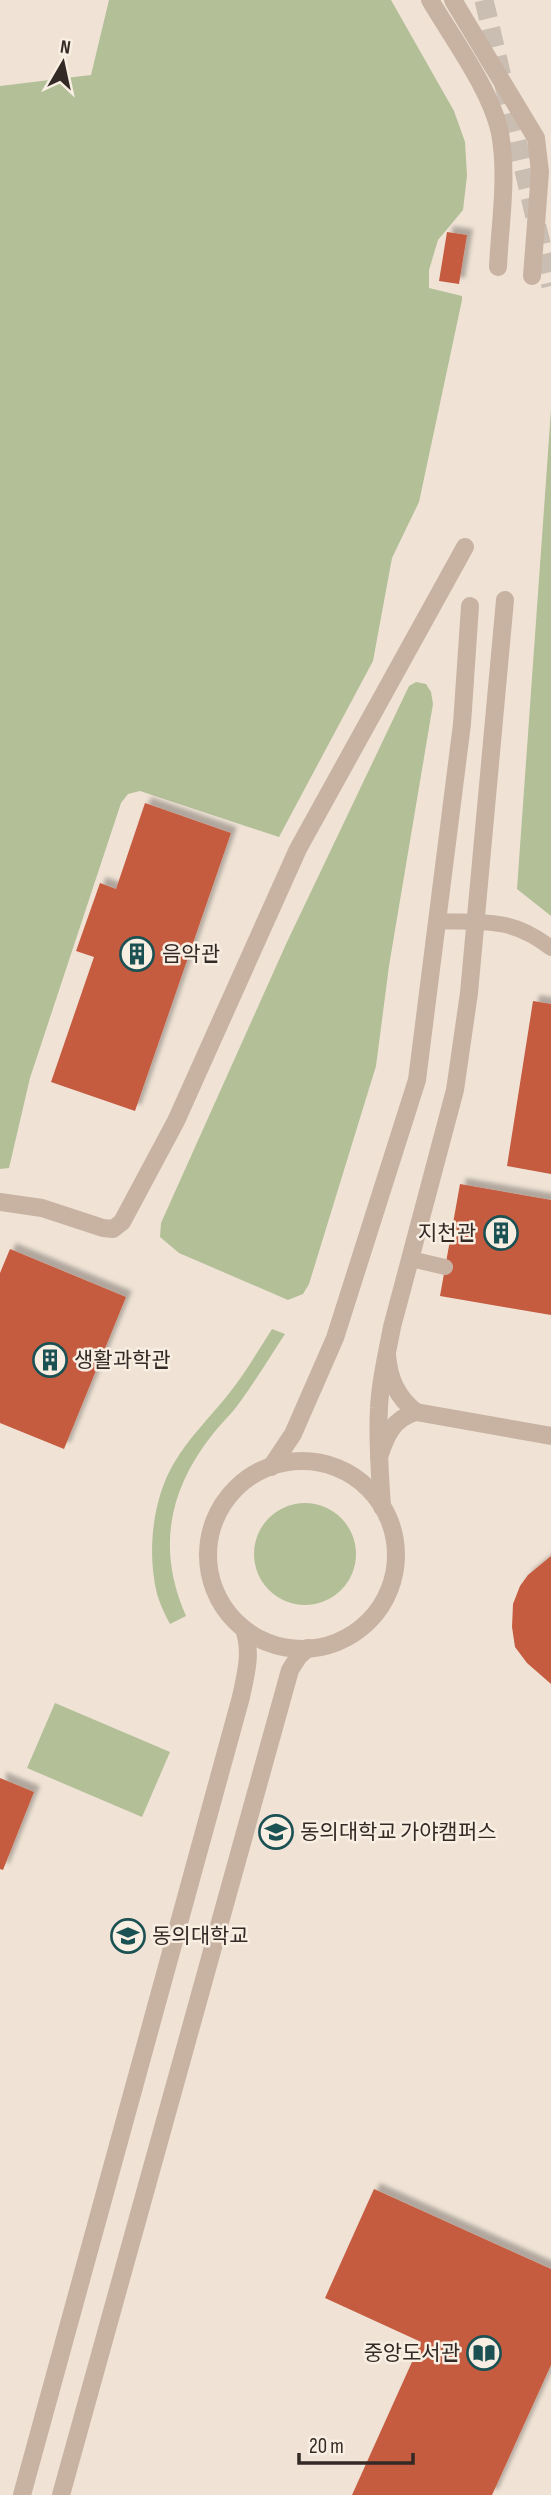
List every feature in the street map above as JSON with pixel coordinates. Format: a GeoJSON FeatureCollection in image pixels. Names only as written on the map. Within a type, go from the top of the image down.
{"type":"FeatureCollection","features":[{"type":"Feature","properties":{"kind":"street"},"geometry":{"type":"LineString","coordinates":[[430,0],[487,96],[499,131],[504,163],[498,267]]}},
{"type":"Feature","properties":{"kind":"street"},"geometry":{"type":"LineString","coordinates":[[453,0],[536,138],[540,172],[532,276]]}},
{"type":"Feature","properties":{"kind":"street"},"geometry":{"type":"LineString","coordinates":[[0,1202],[42,1208],[103,1228],[113,1229],[122,1222],[176,1121],[298,849],[465,547]]}},
{"type":"Feature","properties":{"kind":"street"},"geometry":{"type":"LineString","coordinates":[[382,1507],[379,1405],[392,1327],[455,1090],[468,993],[505,600]]}},
{"type":"Feature","properties":{"kind":"street"},"geometry":{"type":"LineString","coordinates":[[271,1467],[293,1434],[335,1338],[417,1080],[463,724],[470,606]]}},
{"type":"Feature","properties":{"kind":"street"},"geometry":{"type":"LineString","coordinates":[[387,1355],[388,1369],[395,1389],[406,1405],[416,1412],[551,1436]]}},
{"type":"Feature","properties":{"kind":"street"},"geometry":{"type":"LineString","coordinates":[[379,1457],[388,1432],[401,1418],[416,1412]]}},
{"type":"Feature","properties":{"kind":"street"},"geometry":{"type":"LineString","coordinates":[[293,1461],[323,1463],[353,1476],[377,1497],[382,1507],[392,1527],[397,1559],[390,1591],[372,1618],[346,1639],[316,1648],[283,1648],[254,1637],[244,1629],[231,1618],[215,1593],[207,1564],[209,1535],[220,1507],[239,1484],[264,1468],[293,1461]]}},
{"type":"Feature","properties":{"kind":"street"},"geometry":{"type":"LineString","coordinates":[[22,2495],[241,1696],[250,1647],[244,1629]]}},
{"type":"Feature","properties":{"kind":"street"},"geometry":{"type":"LineString","coordinates":[[61,2495],[290,1670],[308,1648]]}},
{"type":"Feature","properties":{"kind":"lane"},"geometry":{"type":"LineString","coordinates":[[438,921],[507,924],[530,933],[551,948]]}},
{"type":"Feature","properties":{"kind":"lane"},"geometry":{"type":"LineString","coordinates":[[411,1259],[445,1267]]}},
{"type":"Feature","properties":{"kind":"green space"},"geometry":{"type":"Polygon","coordinates":[[[109,0],[391,0],[454,111],[465,142],[467,176],[463,210],[438,240],[429,270],[429,288],[462,296],[462,300],[419,502],[392,558],[373,661],[279,837],[140,791],[128,794],[121,803],[30,1078],[9,1168],[0,1169],[0,86],[91,75],[109,0]]]}},
{"type":"Feature","properties":{"kind":"green space"},"geometry":{"type":"Polygon","coordinates":[[[551,410],[551,916],[517,889],[551,410]]]}},
{"type":"Feature","properties":{"kind":"green space"},"geometry":{"type":"Polygon","coordinates":[[[416,682],[426,684],[433,704],[389,966],[376,1066],[309,1284],[303,1294],[288,1300],[179,1253],[160,1237],[161,1223],[287,942],[409,686],[416,682]]]}},
{"type":"Feature","properties":{"kind":"green space"},"geometry":{"type":"Polygon","coordinates":[[[272,1329],[285,1334],[237,1406],[197,1456],[177,1499],[170,1544],[177,1592],[186,1616],[170,1624],[157,1594],[152,1561],[156,1510],[161,1493],[180,1454],[233,1388],[272,1329]]]}},
{"type":"Feature","properties":{"kind":"green space"},"geometry":{"type":"Polygon","coordinates":[[[305,1503],[324,1507],[341,1518],[352,1535],[356,1554],[352,1573],[341,1590],[324,1601],[305,1605],[286,1601],[269,1590],[258,1573],[254,1554],[258,1535],[269,1518],[286,1507],[305,1503]]]}},
{"type":"Feature","properties":{"kind":"green space"},"geometry":{"type":"Polygon","coordinates":[[[55,1703],[170,1752],[142,1817],[27,1768],[55,1703]]]}},
{"type":"Feature","properties":{"kind":"building"},"geometry":{"type":"Polygon","coordinates":[[[447,232],[467,235],[459,284],[439,281],[447,232]]]}},
{"type":"Feature","properties":{"kind":"building","name":"음악관"},"geometry":{"type":"Polygon","coordinates":[[[145,803],[231,833],[135,1111],[51,1082],[94,957],[76,951],[100,883],[116,889],[145,803]]]}},
{"type":"Feature","properties":{"kind":"building"},"geometry":{"type":"Polygon","coordinates":[[[533,1001],[551,1004],[551,1174],[507,1166],[533,1001]]]}},
{"type":"Feature","properties":{"kind":"building","name":"지천관"},"geometry":{"type":"Polygon","coordinates":[[[460,1184],[551,1200],[551,1315],[440,1296],[460,1184]]]}},
{"type":"Feature","properties":{"kind":"building","name":"생활과학관"},"geometry":{"type":"Polygon","coordinates":[[[10,1249],[126,1297],[64,1449],[0,1423],[0,1273],[10,1249]]]}},
{"type":"Feature","properties":{"kind":"building"},"geometry":{"type":"Polygon","coordinates":[[[551,1556],[551,1684],[527,1663],[515,1647],[512,1627],[513,1604],[520,1586],[528,1575],[551,1556]]]}},
{"type":"Feature","properties":{"kind":"building"},"geometry":{"type":"Polygon","coordinates":[[[0,1778],[34,1792],[3,1870],[0,1869],[0,1778]]]}},
{"type":"Feature","properties":{"kind":"building","name":"중앙도서관"},"geometry":{"type":"Polygon","coordinates":[[[374,2189],[551,2269],[551,2365],[492,2495],[352,2495],[421,2342],[325,2298],[374,2189]]]}},
{"type":"Feature","properties":{"kind":"tunnel"},"geometry":{"type":"LineString","coordinates":[[484,0],[551,286]]}},
{"type":"Feature","properties":{"kind":"place","name":"음악관"},"geometry":{"type":"Point","coordinates":[137,954]}},
{"type":"Feature","properties":{"kind":"place","name":"지천관"},"geometry":{"type":"Point","coordinates":[501,1233]}},
{"type":"Feature","properties":{"kind":"place","name":"생활과학관"},"geometry":{"type":"Point","coordinates":[50,1360]}},
{"type":"Feature","properties":{"kind":"place","name":"동의대학교 가야캠퍼스"},"geometry":{"type":"Point","coordinates":[276,1832]}},
{"type":"Feature","properties":{"kind":"place","name":"동의대학교"},"geometry":{"type":"Point","coordinates":[128,1936]}},
{"type":"Feature","properties":{"kind":"place","name":"중앙도서관"},"geometry":{"type":"Point","coordinates":[484,2353]}}]}
